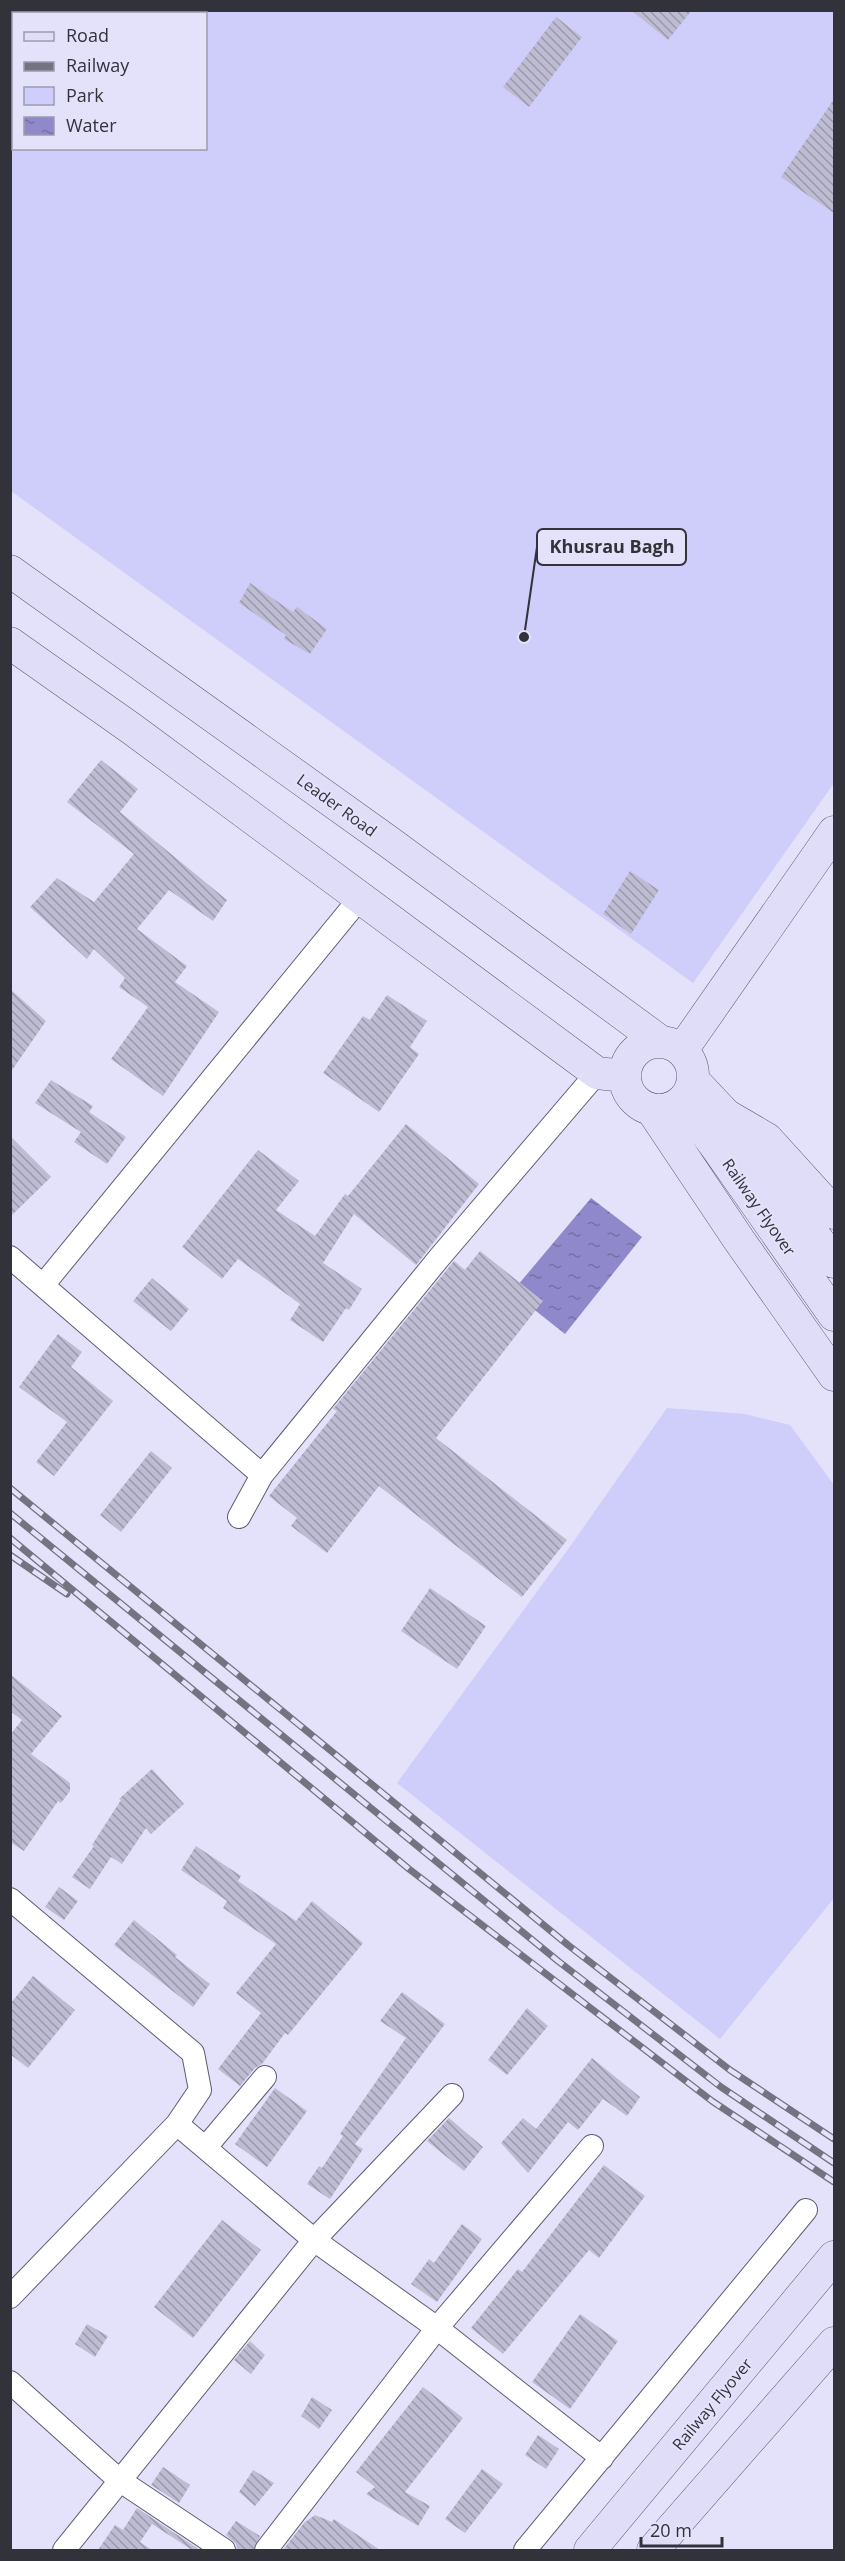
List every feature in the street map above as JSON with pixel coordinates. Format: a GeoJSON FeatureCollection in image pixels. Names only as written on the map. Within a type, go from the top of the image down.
{"type":"FeatureCollection","features":[{"type":"Feature","properties":{"kind":"main road","name":"Leader Road"},"geometry":{"type":"LineString","coordinates":[[10,571],[671,1046]]}},
{"type":"Feature","properties":{"kind":"main road"},"geometry":{"type":"LineString","coordinates":[[10,643],[132,729],[360,898],[611,1074],[642,1106],[664,1108],[684,1100],[693,1080],[693,1069],[689,1059],[671,1046],[650,1042],[632,1054],[626,1065],[611,1074]]}},
{"type":"Feature","properties":{"kind":"main road"},"geometry":{"type":"LineString","coordinates":[[671,1046],[834,832]]}},
{"type":"Feature","properties":{"kind":"main road"},"geometry":{"type":"LineString","coordinates":[[693,1080],[726,1115],[767,1139],[834,1213]]}},
{"type":"Feature","properties":{"kind":"main road"},"geometry":{"type":"LineString","coordinates":[[664,1108],[739,1240],[834,1375]]}},
{"type":"Feature","properties":{"kind":"main road","name":"Railway Flyover"},"geometry":{"type":"LineString","coordinates":[[664,1108],[703,1129],[834,1262]]}},
{"type":"Feature","properties":{"kind":"main road","name":"Railway Flyover"},"geometry":{"type":"LineString","coordinates":[[726,1115],[761,1186],[834,1315]]}},
{"type":"Feature","properties":{"kind":"main road","name":"Railway Flyover"},"geometry":{"type":"LineString","coordinates":[[590,2550],[834,2257]]}},
{"type":"Feature","properties":{"kind":"main road"},"geometry":{"type":"LineString","coordinates":[[653,2550],[834,2343]]}},
{"type":"Feature","properties":{"kind":"street"},"geometry":{"type":"LineString","coordinates":[[44,1284],[360,898]]}},
{"type":"Feature","properties":{"kind":"street"},"geometry":{"type":"LineString","coordinates":[[239,1517],[262,1475],[439,1258],[611,1074]]}},
{"type":"Feature","properties":{"kind":"street"},"geometry":{"type":"LineString","coordinates":[[10,1257],[44,1284],[262,1475]]}},
{"type":"Feature","properties":{"kind":"street"},"geometry":{"type":"LineString","coordinates":[[10,1899],[194,2053],[200,2090],[177,2124],[10,2297]]}},
{"type":"Feature","properties":{"kind":"street"},"geometry":{"type":"LineString","coordinates":[[206,2147],[265,2077]]}},
{"type":"Feature","properties":{"kind":"street"},"geometry":{"type":"LineString","coordinates":[[64,2550],[314,2240],[452,2096]]}},
{"type":"Feature","properties":{"kind":"street"},"geometry":{"type":"LineString","coordinates":[[177,2124],[314,2240],[437,2328],[602,2458]]}},
{"type":"Feature","properties":{"kind":"street"},"geometry":{"type":"LineString","coordinates":[[266,2550],[437,2328],[592,2146]]}},
{"type":"Feature","properties":{"kind":"street"},"geometry":{"type":"LineString","coordinates":[[525,2550],[806,2210]]}},
{"type":"Feature","properties":{"kind":"street"},"geometry":{"type":"LineString","coordinates":[[10,2382],[120,2480],[224,2550]]}},
{"type":"Feature","properties":{"kind":"green space"},"geometry":{"type":"Polygon","coordinates":[[[11,11],[834,11],[834,783],[693,983],[11,491],[11,11]]]}},
{"type":"Feature","properties":{"kind":"green space"},"geometry":{"type":"Polygon","coordinates":[[[667,1408],[745,1414],[790,1425],[834,1485],[834,1898],[720,2039],[397,1783],[569,1548],[667,1408]]]}},
{"type":"Feature","properties":{"kind":"water"},"geometry":{"type":"Polygon","coordinates":[[[591,1198],[642,1237],[565,1334],[512,1292],[591,1198]]]}},
{"type":"Feature","properties":{"kind":"building"},"geometry":{"type":"Polygon","coordinates":[[[631,10],[692,10],[668,40],[631,10]]]}},
{"type":"Feature","properties":{"kind":"building"},"geometry":{"type":"Polygon","coordinates":[[[556,17],[582,37],[529,107],[503,87],[556,17]]]}},
{"type":"Feature","properties":{"kind":"building"},"geometry":{"type":"Polygon","coordinates":[[[834,99],[834,213],[781,177],[834,99]]]}},
{"type":"Feature","properties":{"kind":"building"},"geometry":{"type":"Polygon","coordinates":[[[250,583],[293,612],[297,607],[327,629],[310,654],[284,639],[286,635],[239,603],[250,583]]]}},
{"type":"Feature","properties":{"kind":"building"},"geometry":{"type":"Polygon","coordinates":[[[101,760],[138,789],[120,812],[227,900],[213,921],[169,890],[137,929],[187,966],[175,982],[219,1012],[163,1096],[111,1059],[148,1007],[119,987],[125,978],[94,949],[87,959],[30,907],[57,878],[94,902],[134,854],[67,802],[101,760]]]}},
{"type":"Feature","properties":{"kind":"building"},"geometry":{"type":"Polygon","coordinates":[[[630,871],[659,890],[631,934],[603,914],[630,871]]]}},
{"type":"Feature","properties":{"kind":"building"},"geometry":{"type":"Polygon","coordinates":[[[10,989],[46,1021],[10,1073],[10,989]]]}},
{"type":"Feature","properties":{"kind":"building"},"geometry":{"type":"Polygon","coordinates":[[[387,995],[427,1021],[410,1047],[419,1054],[379,1112],[323,1073],[363,1016],[370,1020],[387,995]]]}},
{"type":"Feature","properties":{"kind":"building"},"geometry":{"type":"Polygon","coordinates":[[[51,1080],[93,1106],[89,1112],[126,1137],[107,1164],[74,1142],[81,1132],[35,1103],[51,1080]]]}},
{"type":"Feature","properties":{"kind":"building"},"geometry":{"type":"Polygon","coordinates":[[[406,1124],[479,1184],[416,1265],[354,1214],[323,1263],[362,1289],[349,1310],[346,1308],[323,1342],[290,1320],[300,1304],[238,1259],[222,1279],[182,1247],[258,1150],[299,1181],[276,1210],[315,1236],[345,1194],[348,1196],[406,1124]]]}},
{"type":"Feature","properties":{"kind":"building"},"geometry":{"type":"Polygon","coordinates":[[[10,1136],[51,1177],[10,1217],[10,1136]]]}},
{"type":"Feature","properties":{"kind":"building"},"geometry":{"type":"Polygon","coordinates":[[[480,1251],[543,1301],[436,1438],[567,1540],[522,1597],[379,1486],[327,1553],[291,1526],[297,1518],[269,1496],[337,1411],[333,1409],[454,1261],[465,1270],[480,1251]]]}},
{"type":"Feature","properties":{"kind":"building"},"geometry":{"type":"Polygon","coordinates":[[[152,1278],[189,1309],[171,1331],[133,1301],[152,1278]]]}},
{"type":"Feature","properties":{"kind":"building"},"geometry":{"type":"Polygon","coordinates":[[[58,1334],[82,1352],[71,1367],[113,1401],[54,1476],[36,1462],[67,1422],[19,1387],[58,1334]]]}},
{"type":"Feature","properties":{"kind":"building"},"geometry":{"type":"Polygon","coordinates":[[[151,1451],[172,1468],[121,1532],[100,1515],[151,1451]]]}},
{"type":"Feature","properties":{"kind":"building"},"geometry":{"type":"Polygon","coordinates":[[[430,1588],[486,1626],[457,1669],[401,1631],[430,1588]]]}},
{"type":"Feature","properties":{"kind":"building"},"geometry":{"type":"Polygon","coordinates":[[[10,1674],[62,1716],[31,1754],[70,1783],[70,1791],[61,1803],[58,1801],[24,1851],[10,1842],[10,1735],[22,1720],[10,1711],[10,1674]]]}},
{"type":"Feature","properties":{"kind":"building"},"geometry":{"type":"Polygon","coordinates":[[[152,1769],[184,1804],[151,1834],[146,1828],[122,1864],[111,1857],[90,1889],[72,1877],[94,1846],[92,1845],[121,1800],[119,1799],[152,1769]]]}},
{"type":"Feature","properties":{"kind":"building"},"geometry":{"type":"Polygon","coordinates":[[[196,1846],[241,1876],[238,1881],[296,1921],[312,1901],[363,1943],[288,2035],[285,2033],[262,2064],[255,2068],[240,2086],[218,2069],[261,2013],[236,1993],[276,1944],[223,1908],[227,1901],[181,1870],[196,1846]]]}},
{"type":"Feature","properties":{"kind":"building"},"geometry":{"type":"Polygon","coordinates":[[[59,1887],[78,1901],[64,1920],[45,1907],[59,1887]]]}},
{"type":"Feature","properties":{"kind":"building"},"geometry":{"type":"Polygon","coordinates":[[[134,1920],[177,1955],[175,1957],[210,1984],[193,2007],[114,1945],[134,1920]]]}},
{"type":"Feature","properties":{"kind":"building"},"geometry":{"type":"Polygon","coordinates":[[[33,1976],[75,2010],[28,2068],[10,2054],[10,2004],[33,1976]]]}},
{"type":"Feature","properties":{"kind":"building"},"geometry":{"type":"Polygon","coordinates":[[[402,1992],[445,2024],[355,2144],[363,2149],[330,2199],[307,2184],[319,2166],[322,2168],[343,2136],[340,2134],[406,2038],[380,2021],[402,1992]]]}},
{"type":"Feature","properties":{"kind":"building"},"geometry":{"type":"Polygon","coordinates":[[[527,2008],[548,2026],[507,2075],[488,2060],[527,2008]]]}},
{"type":"Feature","properties":{"kind":"building"},"geometry":{"type":"Polygon","coordinates":[[[592,2058],[640,2097],[627,2116],[603,2099],[578,2130],[568,2122],[528,2173],[501,2143],[523,2118],[536,2129],[592,2058]]]}},
{"type":"Feature","properties":{"kind":"building"},"geometry":{"type":"Polygon","coordinates":[[[275,2088],[307,2111],[267,2167],[235,2144],[275,2088]]]}},
{"type":"Feature","properties":{"kind":"building"},"geometry":{"type":"Polygon","coordinates":[[[449,2118],[483,2147],[464,2171],[427,2141],[449,2118]]]}},
{"type":"Feature","properties":{"kind":"building"},"geometry":{"type":"Polygon","coordinates":[[[604,2165],[645,2196],[599,2258],[589,2250],[503,2354],[471,2328],[518,2269],[522,2272],[604,2165]]]}},
{"type":"Feature","properties":{"kind":"building"},"geometry":{"type":"Polygon","coordinates":[[[222,2220],[261,2250],[193,2338],[154,2307],[222,2220]]]}},
{"type":"Feature","properties":{"kind":"building"},"geometry":{"type":"Polygon","coordinates":[[[462,2224],[482,2239],[437,2302],[411,2284],[429,2259],[434,2263],[462,2224]]]}},
{"type":"Feature","properties":{"kind":"building"},"geometry":{"type":"Polygon","coordinates":[[[580,2314],[618,2341],[570,2409],[532,2382],[580,2314]]]}},
{"type":"Feature","properties":{"kind":"building"},"geometry":{"type":"Polygon","coordinates":[[[87,2324],[108,2336],[95,2357],[75,2344],[87,2324]]]}},
{"type":"Feature","properties":{"kind":"building"},"geometry":{"type":"Polygon","coordinates":[[[250,2341],[265,2355],[251,2374],[234,2360],[250,2341]]]}},
{"type":"Feature","properties":{"kind":"building"},"geometry":{"type":"Polygon","coordinates":[[[423,2387],[463,2418],[405,2492],[430,2506],[418,2526],[366,2494],[375,2487],[356,2472],[423,2387]]]}},
{"type":"Feature","properties":{"kind":"building"},"geometry":{"type":"Polygon","coordinates":[[[312,2397],[332,2410],[319,2429],[301,2416],[312,2397]]]}},
{"type":"Feature","properties":{"kind":"building"},"geometry":{"type":"Polygon","coordinates":[[[538,2435],[559,2449],[546,2469],[525,2455],[538,2435]]]}},
{"type":"Feature","properties":{"kind":"building"},"geometry":{"type":"Polygon","coordinates":[[[163,2467],[190,2485],[179,2503],[151,2485],[163,2467]]]}},
{"type":"Feature","properties":{"kind":"building"},"geometry":{"type":"Polygon","coordinates":[[[482,2469],[503,2484],[465,2533],[445,2519],[482,2469]]]}},
{"type":"Feature","properties":{"kind":"building"},"geometry":{"type":"Polygon","coordinates":[[[253,2470],[274,2483],[255,2506],[239,2492],[253,2470]]]}},
{"type":"Feature","properties":{"kind":"building"},"geometry":{"type":"Polygon","coordinates":[[[137,2508],[200,2550],[192,2550],[152,2524],[140,2542],[152,2550],[98,2550],[115,2525],[123,2530],[137,2508]]]}},
{"type":"Feature","properties":{"kind":"building"},"geometry":{"type":"Polygon","coordinates":[[[315,2515],[332,2522],[334,2519],[380,2550],[283,2550],[304,2523],[315,2515]]]}},
{"type":"Feature","properties":{"kind":"building"},"geometry":{"type":"Polygon","coordinates":[[[236,2521],[260,2536],[253,2550],[237,2550],[236,2544],[226,2535],[236,2521]]]}},
{"type":"Feature","properties":{"kind":"railway"},"geometry":{"type":"LineString","coordinates":[[10,1488],[568,1945],[730,2070],[834,2139]]}},
{"type":"Feature","properties":{"kind":"railway"},"geometry":{"type":"LineString","coordinates":[[10,1513],[558,1961],[721,2087],[834,2163]]}},
{"type":"Feature","properties":{"kind":"railway"},"geometry":{"type":"LineString","coordinates":[[10,1538],[409,1869],[712,2101],[834,2182]]}},
{"type":"Feature","properties":{"kind":"railway"},"geometry":{"type":"LineString","coordinates":[[10,1555],[67,1594]]}},
{"type":"Feature","properties":{"kind":"place","name":"Khusrau Bagh"},"geometry":{"type":"Point","coordinates":[524,637]}}]}
